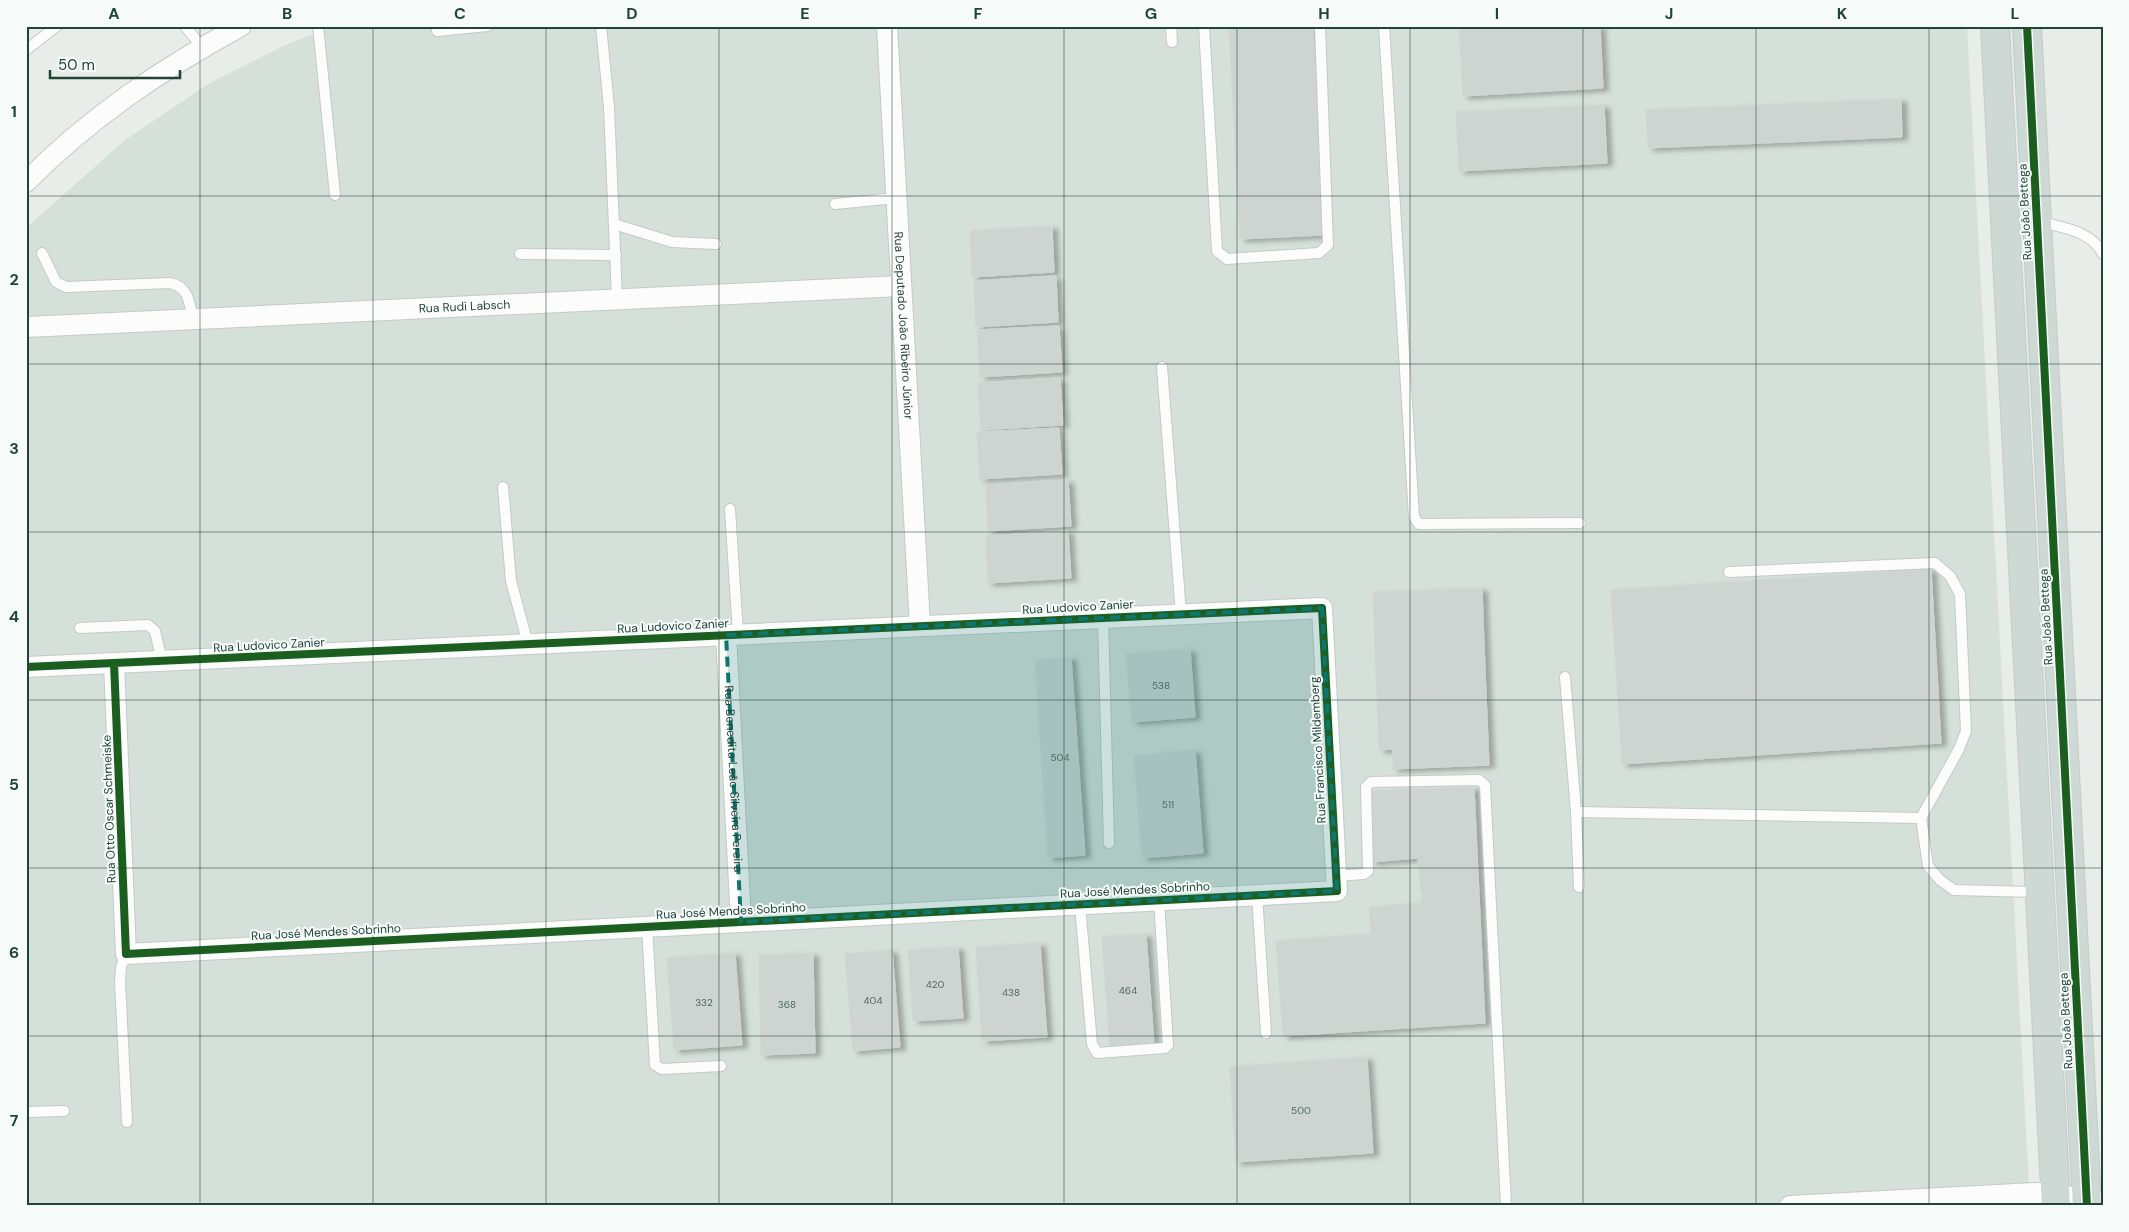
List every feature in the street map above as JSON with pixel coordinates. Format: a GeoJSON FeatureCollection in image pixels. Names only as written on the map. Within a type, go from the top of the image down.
{"type":"FeatureCollection","features":[{"type":"Feature","properties":{"kind":"main road","name":"Rua João Bettega"},"geometry":{"type":"LineString","coordinates":[[1995,26],[2056,1199]]}},
{"type":"Feature","properties":{"kind":"main road","name":"Rua João Bettega"},"geometry":{"type":"LineString","coordinates":[[2027,26],[2050,489],[2092,1203]]}},
{"type":"Feature","properties":{"kind":"main road"},"geometry":{"type":"LineString","coordinates":[[2019,492],[2050,489]]}},
{"type":"Feature","properties":{"kind":"main road"},"geometry":{"type":"LineString","coordinates":[[2021,531],[2053,529]]}},
{"type":"Feature","properties":{"kind":"street"},"geometry":{"type":"LineString","coordinates":[[26,182],[83,128],[125,95],[202,47],[242,26]]}},
{"type":"Feature","properties":{"kind":"street","name":"Rua Deputado João Ribeiro Júnior"},"geometry":{"type":"LineString","coordinates":[[887,26],[920,626]]}},
{"type":"Feature","properties":{"kind":"street","name":"Rua Rudi Labsch"},"geometry":{"type":"LineString","coordinates":[[26,326],[901,286]]}},
{"type":"Feature","properties":{"kind":"street","name":"Rua Ludovico Zanier"},"geometry":{"type":"LineString","coordinates":[[26,667],[1322,608]]}},
{"type":"Feature","properties":{"kind":"street","name":"Rua Francisco Mildemberg"},"geometry":{"type":"LineString","coordinates":[[1322,608],[1336,884]]}},
{"type":"Feature","properties":{"kind":"street","name":"Rua Benedita Leão Silveira Pereira"},"geometry":{"type":"LineString","coordinates":[[732,635],[741,922]]}},
{"type":"Feature","properties":{"kind":"street","name":"Rua Otto Oscar Schmeiske"},"geometry":{"type":"LineString","coordinates":[[114,663],[126,954]]}},
{"type":"Feature","properties":{"kind":"street","name":"Rua José Mendes Sobrinho"},"geometry":{"type":"LineString","coordinates":[[126,954],[1257,895],[1336,884]]}},
{"type":"Feature","properties":{"kind":"street"},"geometry":{"type":"LineString","coordinates":[[1790,1206],[2056,1199],[2092,1203]]}},
{"type":"Feature","properties":{"kind":"lane"},"geometry":{"type":"LineString","coordinates":[[26,50],[57,26]]}},
{"type":"Feature","properties":{"kind":"lane"},"geometry":{"type":"LineString","coordinates":[[185,26],[202,47]]}},
{"type":"Feature","properties":{"kind":"lane"},"geometry":{"type":"LineString","coordinates":[[318,26],[335,195]]}},
{"type":"Feature","properties":{"kind":"lane"},"geometry":{"type":"LineString","coordinates":[[437,31],[487,26]]}},
{"type":"Feature","properties":{"kind":"lane"},"geometry":{"type":"LineString","coordinates":[[601,26],[609,107],[618,299]]}},
{"type":"Feature","properties":{"kind":"lane"},"geometry":{"type":"LineString","coordinates":[[1171,26],[1172,42]]}},
{"type":"Feature","properties":{"kind":"lane"},"geometry":{"type":"LineString","coordinates":[[1204,26],[1217,251],[1227,259],[1319,254],[1328,245],[1320,26]]}},
{"type":"Feature","properties":{"kind":"lane"},"geometry":{"type":"LineString","coordinates":[[1384,26],[1414,517],[1419,524],[1580,523]]}},
{"type":"Feature","properties":{"kind":"lane"},"geometry":{"type":"LineString","coordinates":[[835,204],[896,198]]}},
{"type":"Feature","properties":{"kind":"lane"},"geometry":{"type":"LineString","coordinates":[[2037,221],[2081,232],[2098,244],[2103,254]]}},
{"type":"Feature","properties":{"kind":"lane"},"geometry":{"type":"LineString","coordinates":[[614,224],[672,242],[716,244]]}},
{"type":"Feature","properties":{"kind":"lane"},"geometry":{"type":"LineString","coordinates":[[42,253],[56,282],[66,287],[178,284],[186,291],[193,319]]}},
{"type":"Feature","properties":{"kind":"lane"},"geometry":{"type":"LineString","coordinates":[[520,254],[616,254]]}},
{"type":"Feature","properties":{"kind":"lane"},"geometry":{"type":"LineString","coordinates":[[1162,367],[1181,614]]}},
{"type":"Feature","properties":{"kind":"lane"},"geometry":{"type":"LineString","coordinates":[[503,487],[511,582],[528,644]]}},
{"type":"Feature","properties":{"kind":"lane"},"geometry":{"type":"LineString","coordinates":[[730,509],[732,635]]}},
{"type":"Feature","properties":{"kind":"lane"},"geometry":{"type":"LineString","coordinates":[[1729,572],[1934,563],[1950,576],[1960,594],[1966,731],[1959,749],[1921,818],[1928,866],[1940,880],[1954,890],[2040,892]]}},
{"type":"Feature","properties":{"kind":"lane"},"geometry":{"type":"LineString","coordinates":[[1103,618],[1109,843]]}},
{"type":"Feature","properties":{"kind":"lane"},"geometry":{"type":"LineString","coordinates":[[80,628],[148,625],[155,631],[162,661]]}},
{"type":"Feature","properties":{"kind":"lane"},"geometry":{"type":"LineString","coordinates":[[1565,677],[1576,812],[1579,887]]}},
{"type":"Feature","properties":{"kind":"lane"},"geometry":{"type":"LineString","coordinates":[[1336,884],[1368,871],[1366,787],[1371,782],[1479,780],[1485,785],[1506,1206]]}},
{"type":"Feature","properties":{"kind":"lane"},"geometry":{"type":"LineString","coordinates":[[1576,812],[1921,818]]}},
{"type":"Feature","properties":{"kind":"lane"},"geometry":{"type":"LineString","coordinates":[[1257,895],[1266,1033]]}},
{"type":"Feature","properties":{"kind":"lane"},"geometry":{"type":"LineString","coordinates":[[1080,904],[1092,1044],[1097,1052],[1107,1052],[1165,1048],[1168,1045],[1159,900]]}},
{"type":"Feature","properties":{"kind":"lane"},"geometry":{"type":"LineString","coordinates":[[647,927],[655,1065],[662,1069],[721,1066]]}},
{"type":"Feature","properties":{"kind":"lane"},"geometry":{"type":"LineString","coordinates":[[126,954],[121,967],[120,982],[127,1122]]}},
{"type":"Feature","properties":{"kind":"lane"},"geometry":{"type":"LineString","coordinates":[[26,1112],[64,1111]]}},
{"type":"Feature","properties":{"kind":"highlighted area"},"geometry":{"type":"Polygon","coordinates":[[[1322,608],[1337,891],[741,922],[726,635],[1322,608]]]}},
{"type":"Feature","properties":{"kind":"shaded area"},"geometry":{"type":"Polygon","coordinates":[[[334,26],[1967,26],[2030,1206],[26,1206],[26,228],[125,140],[210,83],[283,46],[334,26]]]}},
{"type":"Feature","properties":{"kind":"building"},"geometry":{"type":"Polygon","coordinates":[[[1229,26],[1313,26],[1324,235],[1240,239],[1229,26]]]}},
{"type":"Feature","properties":{"kind":"building"},"geometry":{"type":"Polygon","coordinates":[[[1459,26],[1600,26],[1603,88],[1463,96],[1459,26]]]}},
{"type":"Feature","properties":{"kind":"building"},"geometry":{"type":"Polygon","coordinates":[[[1901,99],[1902,137],[1648,148],[1646,110],[1901,99]]]}},
{"type":"Feature","properties":{"kind":"building"},"geometry":{"type":"Polygon","coordinates":[[[1604,105],[1607,163],[1459,171],[1456,112],[1604,105]]]}},
{"type":"Feature","properties":{"kind":"building"},"geometry":{"type":"Polygon","coordinates":[[[1052,226],[1054,272],[972,277],[970,231],[1052,226]]]}},
{"type":"Feature","properties":{"kind":"building"},"geometry":{"type":"Polygon","coordinates":[[[1056,276],[1058,322],[976,327],[974,281],[1056,276]]]}},
{"type":"Feature","properties":{"kind":"building"},"geometry":{"type":"Polygon","coordinates":[[[1059,326],[1062,372],[980,377],[977,330],[1059,326]]]}},
{"type":"Feature","properties":{"kind":"building"},"geometry":{"type":"Polygon","coordinates":[[[1060,378],[1063,425],[981,430],[978,383],[1060,378]]]}},
{"type":"Feature","properties":{"kind":"building"},"geometry":{"type":"Polygon","coordinates":[[[1059,428],[1062,474],[980,479],[977,432],[1059,428]]]}},
{"type":"Feature","properties":{"kind":"building"},"geometry":{"type":"Polygon","coordinates":[[[1068,480],[1071,526],[988,531],[986,485],[1068,480]]]}},
{"type":"Feature","properties":{"kind":"building"},"geometry":{"type":"Polygon","coordinates":[[[1068,531],[1071,578],[988,583],[986,536],[1068,531]]]}},
{"type":"Feature","properties":{"kind":"building"},"geometry":{"type":"Polygon","coordinates":[[[1931,569],[1941,743],[1622,764],[1611,590],[1931,569]]]}},
{"type":"Feature","properties":{"kind":"building"},"geometry":{"type":"Polygon","coordinates":[[[1482,588],[1484,643],[1375,648],[1373,592],[1482,588]]]}},
{"type":"Feature","properties":{"kind":"building"},"geometry":{"type":"Polygon","coordinates":[[[1484,643],[1486,693],[1377,697],[1375,648],[1484,643]]]}},
{"type":"Feature","properties":{"kind":"building"},"geometry":{"type":"Polygon","coordinates":[[[1190,649],[1195,717],[1132,722],[1126,654],[1190,649]]]}},
{"type":"Feature","properties":{"kind":"building"},"geometry":{"type":"Polygon","coordinates":[[[1071,657],[1085,855],[1048,858],[1035,660],[1071,657]]]}},
{"type":"Feature","properties":{"kind":"building"},"geometry":{"type":"Polygon","coordinates":[[[1486,693],[1489,765],[1393,769],[1393,749],[1379,750],[1377,697],[1486,693]]]}},
{"type":"Feature","properties":{"kind":"building"},"geometry":{"type":"Polygon","coordinates":[[[1195,750],[1203,853],[1142,858],[1134,756],[1195,750]]]}},
{"type":"Feature","properties":{"kind":"building"},"geometry":{"type":"Polygon","coordinates":[[[1474,787],[1485,1023],[1283,1036],[1276,941],[1371,934],[1369,907],[1422,903],[1418,858],[1371,862],[1368,791],[1474,787]]]}},
{"type":"Feature","properties":{"kind":"building"},"geometry":{"type":"Polygon","coordinates":[[[1146,934],[1154,1044],[1110,1047],[1102,937],[1146,934]]]}},
{"type":"Feature","properties":{"kind":"building"},"geometry":{"type":"Polygon","coordinates":[[[1040,943],[1047,1037],[982,1041],[976,947],[1040,943]]]}},
{"type":"Feature","properties":{"kind":"building"},"geometry":{"type":"Polygon","coordinates":[[[958,947],[963,1018],[913,1021],[908,950],[958,947]]]}},
{"type":"Feature","properties":{"kind":"building"},"geometry":{"type":"Polygon","coordinates":[[[892,950],[900,1047],[853,1051],[845,954],[892,950]]]}},
{"type":"Feature","properties":{"kind":"building"},"geometry":{"type":"Polygon","coordinates":[[[735,953],[742,1045],[674,1050],[667,958],[735,953]]]}},
{"type":"Feature","properties":{"kind":"building"},"geometry":{"type":"Polygon","coordinates":[[[813,953],[815,1053],[761,1055],[759,955],[813,953]]]}},
{"type":"Feature","properties":{"kind":"building"},"geometry":{"type":"Polygon","coordinates":[[[1367,1057],[1373,1153],[1236,1162],[1230,1067],[1367,1057]]]}},
{"type":"Feature","properties":{"kind":"cycle path"},"geometry":{"type":"LineString","coordinates":[[2027,26],[2087,1206]]}},
{"type":"Feature","properties":{"kind":"cycle path"},"geometry":{"type":"LineString","coordinates":[[26,667],[1322,608],[1337,891],[126,954],[114,663]]}}]}
